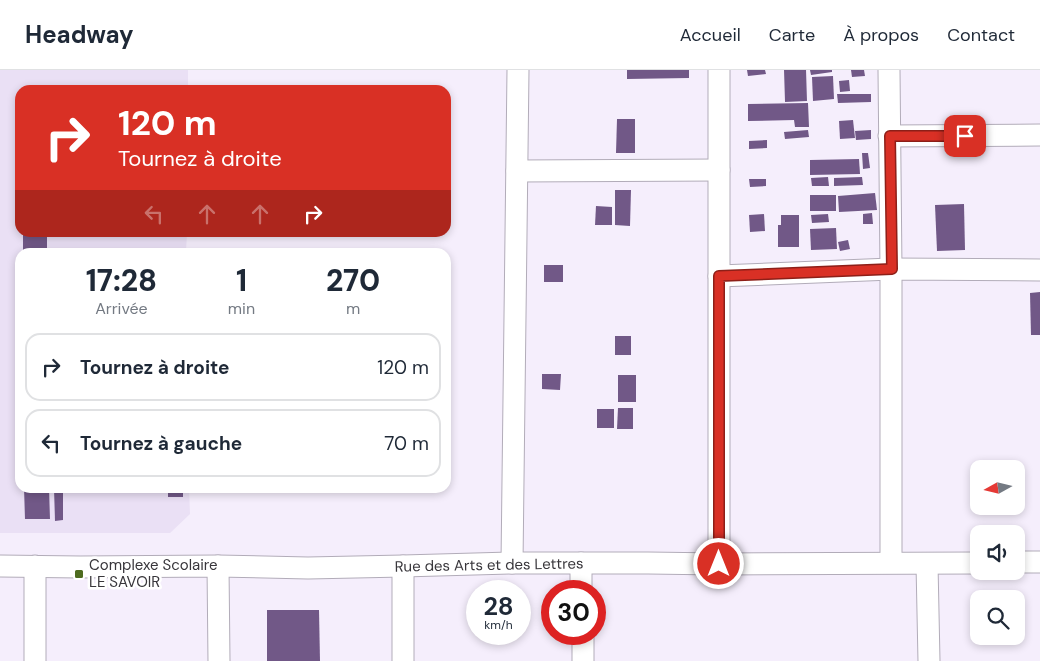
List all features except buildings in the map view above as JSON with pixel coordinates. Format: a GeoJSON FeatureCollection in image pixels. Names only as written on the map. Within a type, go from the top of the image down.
{"type":"FeatureCollection","features":[{"type":"Feature","properties":{"kind":"street"},"geometry":{"type":"LineString","coordinates":[[512,563],[518,70]]}},
{"type":"Feature","properties":{"kind":"street"},"geometry":{"type":"LineString","coordinates":[[718,70],[719,564]]}},
{"type":"Feature","properties":{"kind":"street"},"geometry":{"type":"LineString","coordinates":[[888,70],[892,269],[891,562]]}},
{"type":"Feature","properties":{"kind":"street"},"geometry":{"type":"LineString","coordinates":[[890,136],[1040,136]]}},
{"type":"Feature","properties":{"kind":"street"},"geometry":{"type":"LineString","coordinates":[[517,171],[719,170]]}},
{"type":"Feature","properties":{"kind":"street"},"geometry":{"type":"LineString","coordinates":[[719,276],[892,269],[1040,270]]}},
{"type":"Feature","properties":{"kind":"street"},"geometry":{"type":"LineString","coordinates":[[1025,562],[1040,562]]}},
{"type":"Feature","properties":{"kind":"street","name":"Rue des Arts et des Lettres"},"geometry":{"type":"LineString","coordinates":[[0,566],[308,568],[512,563],[970,563]]}},
{"type":"Feature","properties":{"kind":"street"},"geometry":{"type":"LineString","coordinates":[[581,563],[582,580]]}},
{"type":"Feature","properties":{"kind":"street"},"geometry":{"type":"LineString","coordinates":[[927,564],[929,661]]}},
{"type":"Feature","properties":{"kind":"street"},"geometry":{"type":"LineString","coordinates":[[35,566],[35,661]]}},
{"type":"Feature","properties":{"kind":"street"},"geometry":{"type":"LineString","coordinates":[[218,566],[219,661]]}},
{"type":"Feature","properties":{"kind":"street"},"geometry":{"type":"LineString","coordinates":[[403,566],[403,661]]}},
{"type":"Feature","properties":{"kind":"street"},"geometry":{"type":"LineString","coordinates":[[582,645],[583,661]]}},
{"type":"Feature","properties":{"kind":"shaded area"},"geometry":{"type":"Polygon","coordinates":[[[0,70],[188,70],[188,85],[15,85],[15,237],[187,237],[186,248],[15,248],[15,493],[189,493],[190,514],[170,533],[0,533],[0,70]]]}},
{"type":"Feature","properties":{"kind":"place","name":"Complexe Scolaire LE SAVOIR"},"geometry":{"type":"Point","coordinates":[79,574]}},
{"type":"Feature","properties":{"kind":"route"},"geometry":{"type":"LineString","coordinates":[[719,564],[719,276],[892,269],[890,136],[965,136]]}}]}
